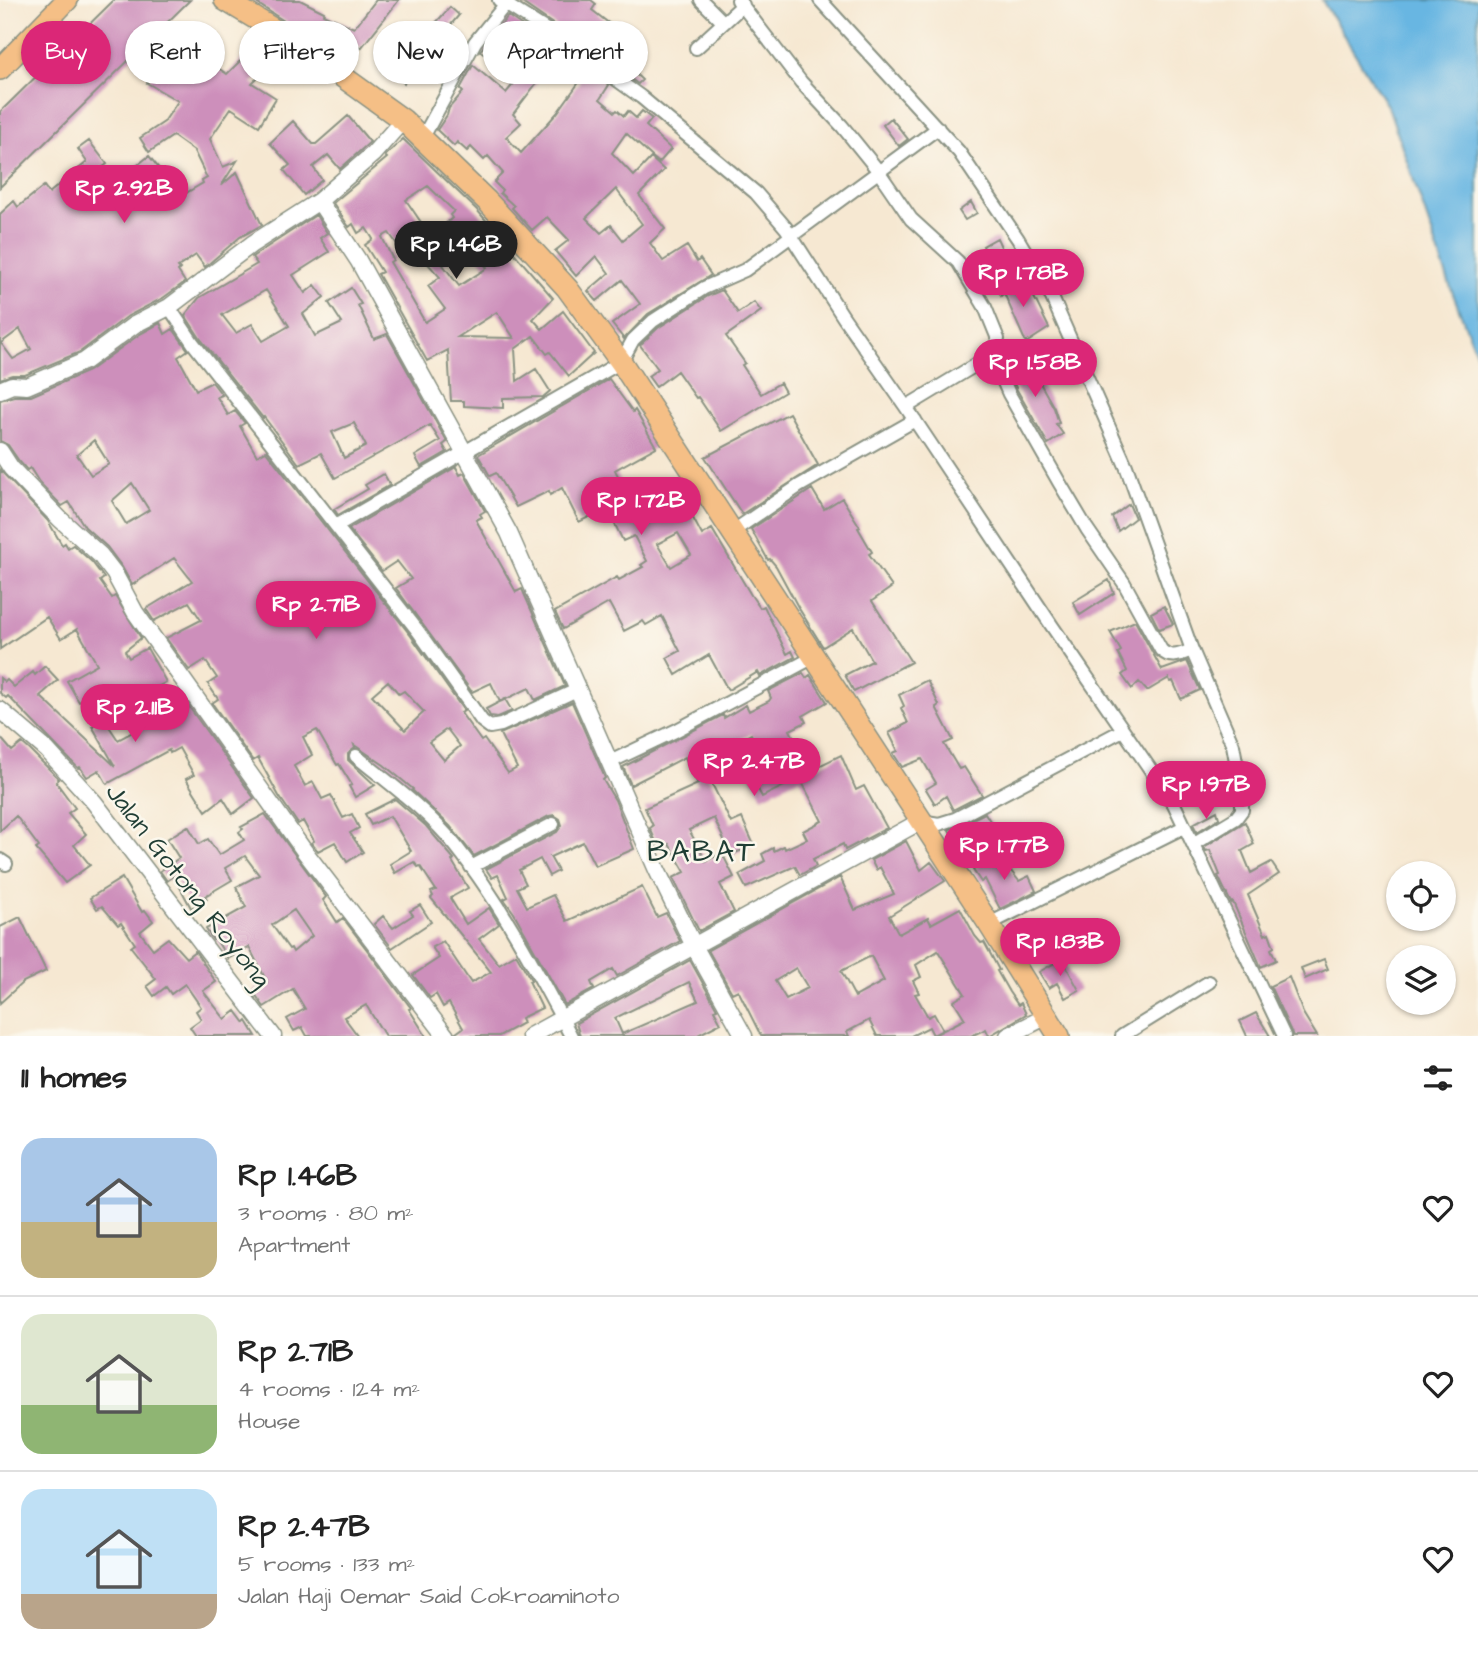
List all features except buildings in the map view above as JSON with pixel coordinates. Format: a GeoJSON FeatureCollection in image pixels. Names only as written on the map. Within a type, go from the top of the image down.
{"type":"FeatureCollection","features":[{"type":"Feature","properties":{"kind":"highway"},"geometry":{"type":"LineString","coordinates":[[0,69],[67,0]]}},
{"type":"Feature","properties":{"kind":"highway"},"geometry":{"type":"LineString","coordinates":[[225,0],[293,41],[403,120],[487,201],[567,288],[621,362],[989,924],[1059,1036]]}},
{"type":"Feature","properties":{"kind":"street"},"geometry":{"type":"LineString","coordinates":[[701,0],[723,22]]}},
{"type":"Feature","properties":{"kind":"street"},"geometry":{"type":"LineString","coordinates":[[820,0],[959,152],[991,197],[1050,293],[1126,466],[1192,650],[1233,745],[1243,805],[1236,818],[1193,844]]}},
{"type":"Feature","properties":{"kind":"street"},"geometry":{"type":"LineString","coordinates":[[422,139],[475,42],[504,1],[641,97],[756,193],[790,236],[1174,804],[1283,1036]]}},
{"type":"Feature","properties":{"kind":"street"},"geometry":{"type":"LineString","coordinates":[[696,48],[740,2],[801,82],[842,126],[911,219],[958,262],[985,307],[998,338],[992,355],[906,407]]}},
{"type":"Feature","properties":{"kind":"street"},"geometry":{"type":"LineString","coordinates":[[0,390],[12,385],[26,386],[85,361],[134,325],[169,307],[280,225],[319,201],[373,154],[403,120]]}},
{"type":"Feature","properties":{"kind":"street"},"geometry":{"type":"LineString","coordinates":[[336,526],[621,362],[633,340],[653,321],[704,288],[745,270],[938,128]]}},
{"type":"Feature","properties":{"kind":"street"},"geometry":{"type":"LineString","coordinates":[[319,201],[358,260],[509,533],[657,870],[693,944],[744,1036]]}},
{"type":"Feature","properties":{"kind":"street"},"geometry":{"type":"LineString","coordinates":[[169,307],[194,343],[418,631],[482,721],[490,727],[501,725],[579,689]]}},
{"type":"Feature","properties":{"kind":"street"},"geometry":{"type":"LineString","coordinates":[[992,355],[1009,394],[1040,449],[1087,529],[1124,583],[1161,650],[1166,655],[1174,656],[1192,650]]}},
{"type":"Feature","properties":{"kind":"street"},"geometry":{"type":"LineString","coordinates":[[732,532],[799,486],[915,420]]}},
{"type":"Feature","properties":{"kind":"street"},"geometry":{"type":"LineString","coordinates":[[0,451],[11,468],[60,519],[100,555],[114,573],[135,612],[305,852],[446,1036]]}},
{"type":"Feature","properties":{"kind":"street"},"geometry":{"type":"LineString","coordinates":[[610,762],[675,731],[814,657]]}},
{"type":"Feature","properties":{"kind":"street","name":"Jalan Gotong Royong"},"geometry":{"type":"LineString","coordinates":[[0,710],[61,765],[94,802],[273,1036]]}},
{"type":"Feature","properties":{"kind":"street"},"geometry":{"type":"LineString","coordinates":[[530,1036],[921,821],[939,824],[955,819],[1123,730]]}},
{"type":"Feature","properties":{"kind":"street"},"geometry":{"type":"LineString","coordinates":[[356,756],[428,816],[455,845],[495,901],[571,1036]]}},
{"type":"Feature","properties":{"kind":"street"},"geometry":{"type":"LineString","coordinates":[[471,867],[553,824]]}},
{"type":"Feature","properties":{"kind":"street"},"geometry":{"type":"LineString","coordinates":[[989,924],[1184,827]]}},
{"type":"Feature","properties":{"kind":"street"},"geometry":{"type":"LineString","coordinates":[[1122,1036],[1209,982]]}},
{"type":"Feature","properties":{"kind":"street"},"geometry":{"type":"LineString","coordinates":[[1008,1036],[1047,1016]]}},
{"type":"Feature","properties":{"kind":"water"},"geometry":{"type":"Polygon","coordinates":[[[1322,0],[1478,0],[1478,358],[1389,109],[1322,0]]]}},
{"type":"Feature","properties":{"kind":"district","name":"BABAT"},"geometry":{"type":"Point","coordinates":[702,851]}}]}
